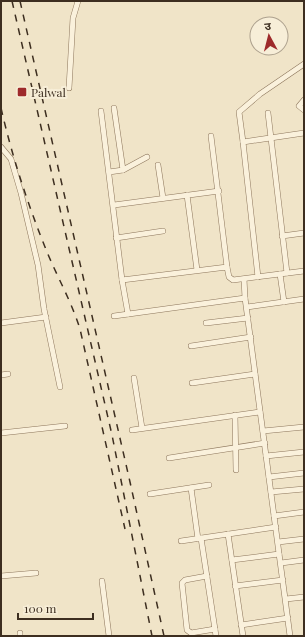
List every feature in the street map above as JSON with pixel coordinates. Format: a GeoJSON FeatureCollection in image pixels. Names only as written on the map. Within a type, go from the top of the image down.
{"type":"FeatureCollection","features":[{"type":"Feature","properties":{"kind":"street"},"geometry":{"type":"LineString","coordinates":[[69,88],[73,18],[78,1]]}},
{"type":"Feature","properties":{"kind":"street"},"geometry":{"type":"LineString","coordinates":[[258,277],[239,112],[260,94],[304,64]]}},
{"type":"Feature","properties":{"kind":"street"},"geometry":{"type":"LineString","coordinates":[[304,100],[299,106],[304,110]]}},
{"type":"Feature","properties":{"kind":"street"},"geometry":{"type":"LineString","coordinates":[[114,108],[123,170]]}},
{"type":"Feature","properties":{"kind":"street"},"geometry":{"type":"LineString","coordinates":[[101,111],[114,205],[116,238],[128,314]]}},
{"type":"Feature","properties":{"kind":"street"},"geometry":{"type":"LineString","coordinates":[[268,113],[287,274]]}},
{"type":"Feature","properties":{"kind":"street"},"geometry":{"type":"LineString","coordinates":[[242,142],[304,133]]}},
{"type":"Feature","properties":{"kind":"street"},"geometry":{"type":"LineString","coordinates":[[211,136],[219,191],[228,276],[231,280],[304,272]]}},
{"type":"Feature","properties":{"kind":"street"},"geometry":{"type":"LineString","coordinates":[[1,146],[11,158],[21,193],[38,265],[60,387]]}},
{"type":"Feature","properties":{"kind":"street"},"geometry":{"type":"LineString","coordinates":[[109,172],[123,170],[147,157]]}},
{"type":"Feature","properties":{"kind":"street"},"geometry":{"type":"LineString","coordinates":[[158,165],[163,198]]}},
{"type":"Feature","properties":{"kind":"street"},"geometry":{"type":"LineString","coordinates":[[114,205],[219,191]]}},
{"type":"Feature","properties":{"kind":"street"},"geometry":{"type":"LineString","coordinates":[[187,195],[197,270]]}},
{"type":"Feature","properties":{"kind":"street"},"geometry":{"type":"LineString","coordinates":[[116,238],[163,231]]}},
{"type":"Feature","properties":{"kind":"street"},"geometry":{"type":"LineString","coordinates":[[282,236],[304,233]]}},
{"type":"Feature","properties":{"kind":"street"},"geometry":{"type":"LineString","coordinates":[[122,280],[227,267]]}},
{"type":"Feature","properties":{"kind":"street"},"geometry":{"type":"LineString","coordinates":[[280,274],[284,302]]}},
{"type":"Feature","properties":{"kind":"street"},"geometry":{"type":"LineString","coordinates":[[244,279],[290,636]]}},
{"type":"Feature","properties":{"kind":"street"},"geometry":{"type":"LineString","coordinates":[[114,316],[246,298]]}},
{"type":"Feature","properties":{"kind":"street"},"geometry":{"type":"LineString","coordinates":[[247,307],[304,299]]}},
{"type":"Feature","properties":{"kind":"street"},"geometry":{"type":"LineString","coordinates":[[1,323],[46,316]]}},
{"type":"Feature","properties":{"kind":"street"},"geometry":{"type":"LineString","coordinates":[[206,323],[248,318]]}},
{"type":"Feature","properties":{"kind":"street"},"geometry":{"type":"LineString","coordinates":[[191,346],[251,337]]}},
{"type":"Feature","properties":{"kind":"street"},"geometry":{"type":"LineString","coordinates":[[1,375],[8,374]]}},
{"type":"Feature","properties":{"kind":"street"},"geometry":{"type":"LineString","coordinates":[[192,383],[256,374]]}},
{"type":"Feature","properties":{"kind":"street"},"geometry":{"type":"LineString","coordinates":[[134,378],[142,428]]}},
{"type":"Feature","properties":{"kind":"street"},"geometry":{"type":"LineString","coordinates":[[132,430],[260,412]]}},
{"type":"Feature","properties":{"kind":"street"},"geometry":{"type":"LineString","coordinates":[[235,415],[236,470]]}},
{"type":"Feature","properties":{"kind":"street"},"geometry":{"type":"LineString","coordinates":[[1,433],[65,426]]}},
{"type":"Feature","properties":{"kind":"street"},"geometry":{"type":"LineString","coordinates":[[263,432],[304,427]]}},
{"type":"Feature","properties":{"kind":"street"},"geometry":{"type":"LineString","coordinates":[[169,458],[265,443]]}},
{"type":"Feature","properties":{"kind":"street"},"geometry":{"type":"LineString","coordinates":[[266,456],[304,452]]}},
{"type":"Feature","properties":{"kind":"street"},"geometry":{"type":"LineString","coordinates":[[269,477],[304,473]]}},
{"type":"Feature","properties":{"kind":"street"},"geometry":{"type":"LineString","coordinates":[[150,494],[209,485]]}},
{"type":"Feature","properties":{"kind":"street"},"geometry":{"type":"LineString","coordinates":[[191,488],[216,636]]}},
{"type":"Feature","properties":{"kind":"street"},"geometry":{"type":"LineString","coordinates":[[271,492],[304,489]]}},
{"type":"Feature","properties":{"kind":"street"},"geometry":{"type":"LineString","coordinates":[[274,516],[304,512]]}},
{"type":"Feature","properties":{"kind":"street"},"geometry":{"type":"LineString","coordinates":[[181,541],[276,527]]}},
{"type":"Feature","properties":{"kind":"street"},"geometry":{"type":"LineString","coordinates":[[228,534],[243,636]]}},
{"type":"Feature","properties":{"kind":"street"},"geometry":{"type":"LineString","coordinates":[[278,542],[304,539]]}},
{"type":"Feature","properties":{"kind":"street"},"geometry":{"type":"LineString","coordinates":[[232,560],[279,554]]}},
{"type":"Feature","properties":{"kind":"street"},"geometry":{"type":"LineString","coordinates":[[281,563],[304,560]]}},
{"type":"Feature","properties":{"kind":"street"},"geometry":{"type":"LineString","coordinates":[[1,576],[36,573]]}},
{"type":"Feature","properties":{"kind":"street"},"geometry":{"type":"LineString","coordinates":[[207,576],[183,582],[187,630],[191,633],[215,629]]}},
{"type":"Feature","properties":{"kind":"street"},"geometry":{"type":"LineString","coordinates":[[236,586],[283,580]]}},
{"type":"Feature","properties":{"kind":"street"},"geometry":{"type":"LineString","coordinates":[[102,581],[109,636]]}},
{"type":"Feature","properties":{"kind":"street"},"geometry":{"type":"LineString","coordinates":[[286,599],[304,597]]}},
{"type":"Feature","properties":{"kind":"street"},"geometry":{"type":"LineString","coordinates":[[241,624],[288,618]]}},
{"type":"Feature","properties":{"kind":"railway"},"geometry":{"type":"LineString","coordinates":[[12,1],[112,435],[152,636]]}},
{"type":"Feature","properties":{"kind":"railway"},"geometry":{"type":"LineString","coordinates":[[20,1],[164,636]]}},
{"type":"Feature","properties":{"kind":"railway"},"geometry":{"type":"LineString","coordinates":[[1,108],[20,179],[32,213],[80,329],[125,529]]}},
{"type":"Feature","properties":{"kind":"place","name":"Palwal"},"geometry":{"type":"Point","coordinates":[22,92]}}]}
